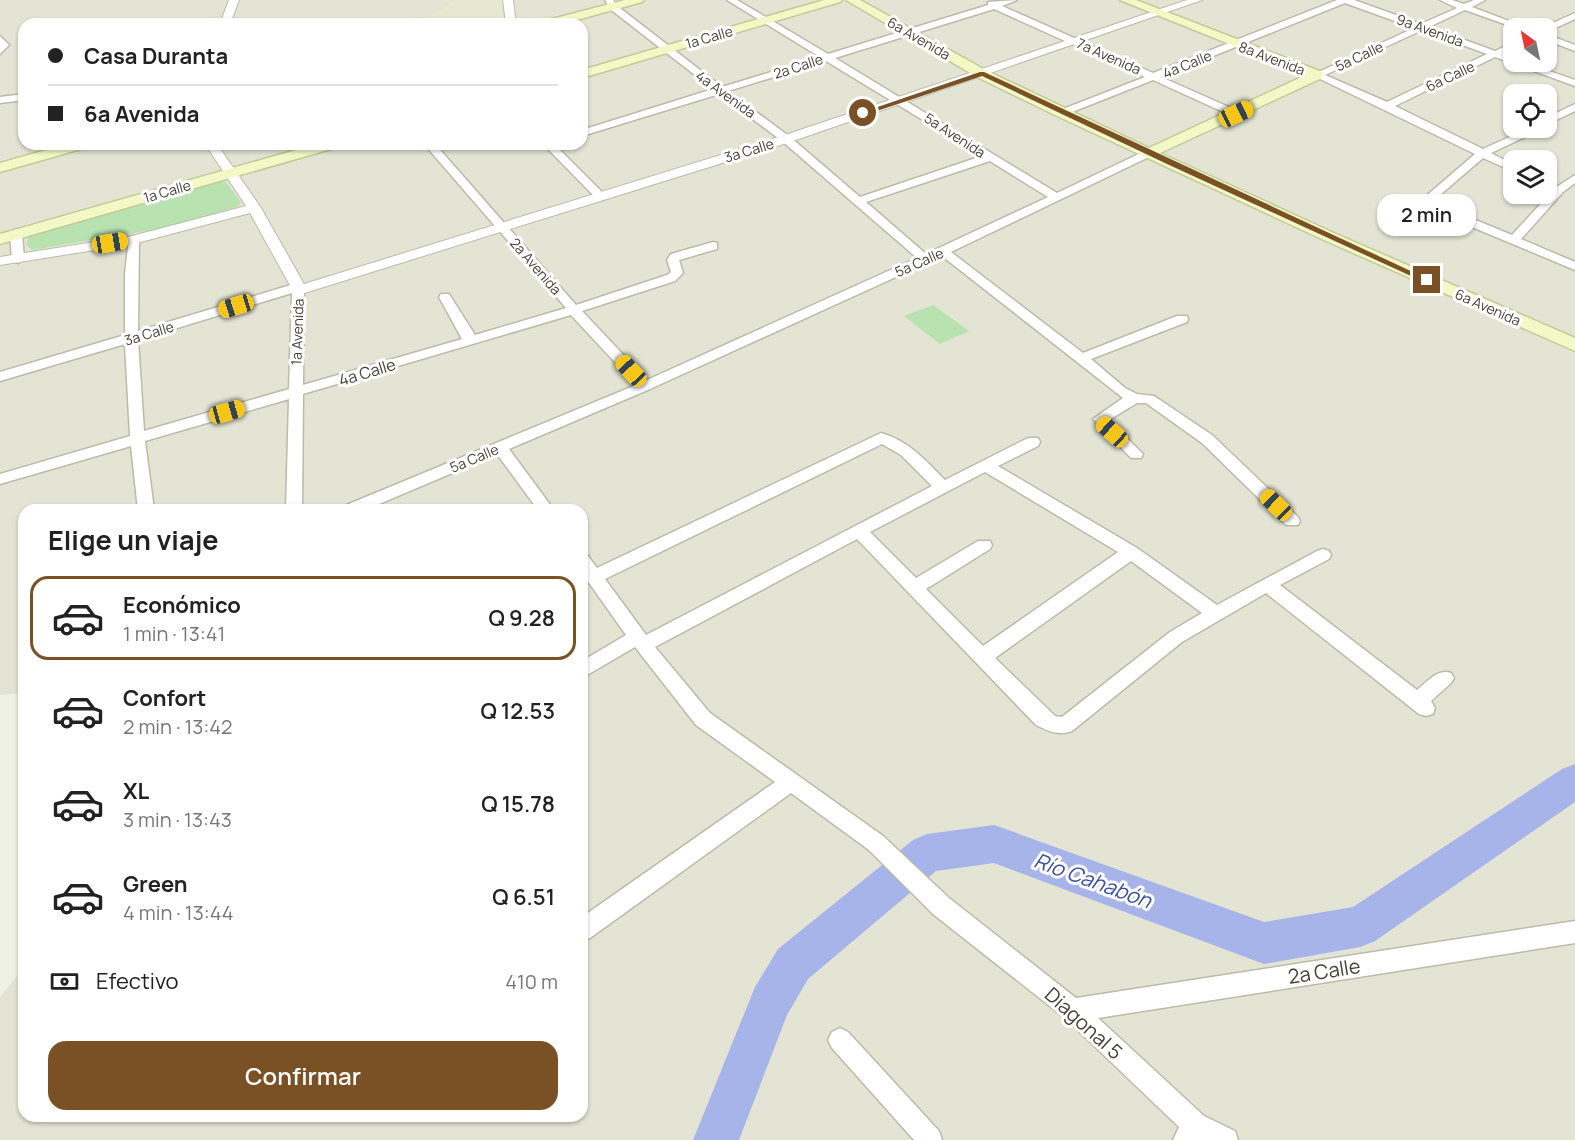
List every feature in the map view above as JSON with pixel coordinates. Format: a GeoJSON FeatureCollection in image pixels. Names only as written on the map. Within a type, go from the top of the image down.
{"type":"FeatureCollection","features":[{"type":"Feature","properties":{"kind":"main road"},"geometry":{"type":"LineString","coordinates":[[566,18],[611,3],[638,0]]}},
{"type":"Feature","properties":{"kind":"main road","name":"1a Calle"},"geometry":{"type":"LineString","coordinates":[[588,72],[836,0]]}},
{"type":"Feature","properties":{"kind":"main road","name":"6a Avenida"},"geometry":{"type":"LineString","coordinates":[[852,0],[982,74],[1062,113],[1330,237],[1575,345]]}},
{"type":"Feature","properties":{"kind":"main road","name":"8a Avenida"},"geometry":{"type":"LineString","coordinates":[[1126,0],[1317,75]]}},
{"type":"Feature","properties":{"kind":"main road","name":"5a Calle"},"geometry":{"type":"LineString","coordinates":[[1149,153],[1317,75]]}},
{"type":"Feature","properties":{"kind":"main road"},"geometry":{"type":"LineString","coordinates":[[0,168],[59,150]]}},
{"type":"Feature","properties":{"kind":"main road","name":"1a Calle"},"geometry":{"type":"LineString","coordinates":[[0,238],[311,150]]}},
{"type":"Feature","properties":{"kind":"street"},"geometry":{"type":"LineString","coordinates":[[227,18],[234,0]]}},
{"type":"Feature","properties":{"kind":"street"},"geometry":{"type":"LineString","coordinates":[[508,0],[510,18]]}},
{"type":"Feature","properties":{"kind":"street","name":"5a Avenida"},"geometry":{"type":"LineString","coordinates":[[731,0],[902,101],[1056,196]]}},
{"type":"Feature","properties":{"kind":"street","name":"7a Avenida"},"geometry":{"type":"LineString","coordinates":[[982,0],[1236,114]]}},
{"type":"Feature","properties":{"kind":"street","name":"2a Calle"},"geometry":{"type":"LineString","coordinates":[[588,131],[1013,0]]}},
{"type":"Feature","properties":{"kind":"street","name":"3a Calle"},"geometry":{"type":"LineString","coordinates":[[0,377],[503,227],[786,139],[1197,0]]}},
{"type":"Feature","properties":{"kind":"street","name":"9a Avenida"},"geometry":{"type":"LineString","coordinates":[[1345,0],[1503,57]]}},
{"type":"Feature","properties":{"kind":"street","name":"4a Calle"},"geometry":{"type":"LineString","coordinates":[[1062,113],[1345,0]]}},
{"type":"Feature","properties":{"kind":"street"},"geometry":{"type":"LineString","coordinates":[[1444,0],[1503,21]]}},
{"type":"Feature","properties":{"kind":"street","name":"5a Calle"},"geometry":{"type":"LineString","coordinates":[[1317,75],[1481,0]]}},
{"type":"Feature","properties":{"kind":"street","name":"4a Avenida"},"geometry":{"type":"LineString","coordinates":[[611,3],[665,49],[786,139],[925,259]]}},
{"type":"Feature","properties":{"kind":"street"},"geometry":{"type":"LineString","coordinates":[[1557,24],[1575,16]]}},
{"type":"Feature","properties":{"kind":"street"},"geometry":{"type":"LineString","coordinates":[[1557,41],[1575,48]]}},
{"type":"Feature","properties":{"kind":"street","name":"6a Calle"},"geometry":{"type":"LineString","coordinates":[[1387,106],[1503,50]]}},
{"type":"Feature","properties":{"kind":"street","name":"9a Avenida"},"geometry":{"type":"LineString","coordinates":[[1545,72],[1575,83]]}},
{"type":"Feature","properties":{"kind":"street","name":"8a Avenida"},"geometry":{"type":"LineString","coordinates":[[1317,75],[1387,106],[1503,164]]}},
{"type":"Feature","properties":{"kind":"street"},"geometry":{"type":"LineString","coordinates":[[0,100],[18,98]]}},
{"type":"Feature","properties":{"kind":"street"},"geometry":{"type":"LineString","coordinates":[[1557,116],[1575,107]]}},
{"type":"Feature","properties":{"kind":"street"},"geometry":{"type":"LineString","coordinates":[[1515,138],[1481,154],[1429,199],[1428,205],[1575,266]]}},
{"type":"Feature","properties":{"kind":"street","name":"1a Avenida"},"geometry":{"type":"LineString","coordinates":[[215,150],[254,208],[298,289],[294,504]]}},
{"type":"Feature","properties":{"kind":"street","name":"2a Avenida"},"geometry":{"type":"LineString","coordinates":[[434,150],[574,310],[645,386]]}},
{"type":"Feature","properties":{"kind":"street"},"geometry":{"type":"LineString","coordinates":[[554,150],[600,196]]}},
{"type":"Feature","properties":{"kind":"street","name":"5a Calle"},"geometry":{"type":"LineString","coordinates":[[365,504],[645,386],[943,251],[1149,153]]}},
{"type":"Feature","properties":{"kind":"street"},"geometry":{"type":"LineString","coordinates":[[858,201],[990,157]]}},
{"type":"Feature","properties":{"kind":"street"},"geometry":{"type":"LineString","coordinates":[[1513,240],[1559,190],[1575,178]]}},
{"type":"Feature","properties":{"kind":"street"},"geometry":{"type":"LineString","coordinates":[[0,261],[133,240],[254,208]]}},
{"type":"Feature","properties":{"kind":"street"},"geometry":{"type":"LineString","coordinates":[[16,233],[18,259]]}},
{"type":"Feature","properties":{"kind":"street"},"geometry":{"type":"LineString","coordinates":[[133,240],[130,285],[131,339],[136,438],[145,504]]}},
{"type":"Feature","properties":{"kind":"street","name":"4a Calle"},"geometry":{"type":"LineString","coordinates":[[0,479],[574,310],[683,273],[673,260],[675,257],[713,246]]}},
{"type":"Feature","properties":{"kind":"street"},"geometry":{"type":"LineString","coordinates":[[943,251],[1120,391],[1134,398],[1149,399],[1208,439],[1293,521]]}},
{"type":"Feature","properties":{"kind":"street"},"geometry":{"type":"LineString","coordinates":[[445,297],[469,336],[468,342]]}},
{"type":"Feature","properties":{"kind":"street"},"geometry":{"type":"LineString","coordinates":[[1081,358],[1182,319]]}},
{"type":"Feature","properties":{"kind":"street"},"geometry":{"type":"LineString","coordinates":[[1134,398],[1100,419],[1136,454]]}},
{"type":"Feature","properties":{"kind":"street"},"geometry":{"type":"LineString","coordinates":[[594,577],[882,438],[899,446],[943,487]]}},
{"type":"Feature","properties":{"kind":"street"},"geometry":{"type":"LineString","coordinates":[[588,667],[1033,442]]}},
{"type":"Feature","properties":{"kind":"street"},"geometry":{"type":"LineString","coordinates":[[501,448],[542,504]]}},
{"type":"Feature","properties":{"kind":"street"},"geometry":{"type":"LineString","coordinates":[[985,465],[1131,552],[1215,613]]}},
{"type":"Feature","properties":{"kind":"street"},"geometry":{"type":"LineString","coordinates":[[859,531],[1043,719],[1052,724],[1065,725],[1176,637],[1215,613],[1323,555]]}},
{"type":"Feature","properties":{"kind":"street"},"geometry":{"type":"LineString","coordinates":[[915,587],[984,545]]}},
{"type":"Feature","properties":{"kind":"street"},"geometry":{"type":"LineString","coordinates":[[982,657],[1131,552]]}},
{"type":"Feature","properties":{"kind":"street","name":"Diagonal 5"},"geometry":{"type":"LineString","coordinates":[[588,568],[640,641],[703,719],[876,843],[941,906],[1073,1010],[1190,1132],[1226,1140]]}},
{"type":"Feature","properties":{"kind":"street"},"geometry":{"type":"LineString","coordinates":[[1267,584],[1422,705],[1445,678]]}},
{"type":"Feature","properties":{"kind":"street"},"geometry":{"type":"LineString","coordinates":[[588,926],[790,783]]}},
{"type":"Feature","properties":{"kind":"street","name":"2a Calle"},"geometry":{"type":"LineString","coordinates":[[1073,1010],[1575,932]]}},
{"type":"Feature","properties":{"kind":"street"},"geometry":{"type":"LineString","coordinates":[[840,1040],[930,1140]]}},
{"type":"Feature","properties":{"kind":"shaded area"},"geometry":{"type":"Polygon","coordinates":[[[0,0],[1575,0],[1575,1140],[0,1140],[0,997],[18,975],[18,1122],[588,1122],[588,504],[18,504],[18,694],[0,695],[0,0]]]}},
{"type":"Feature","properties":{"kind":"shaded area"},"geometry":{"type":"Polygon","coordinates":[[[455,0],[502,0],[503,18],[427,18],[455,0]]]}},
{"type":"Feature","properties":{"kind":"green space"},"geometry":{"type":"Polygon","coordinates":[[[216,181],[226,182],[241,203],[236,207],[164,228],[32,250],[26,245],[30,233],[216,181]]]}},
{"type":"Feature","properties":{"kind":"green space"},"geometry":{"type":"Polygon","coordinates":[[[933,305],[969,331],[940,344],[904,316],[933,305]]]}},
{"type":"Feature","properties":{"kind":"waterway","name":"Río Cahabón"},"geometry":{"type":"LineString","coordinates":[[716,1140],[770,1002],[793,964],[927,853],[994,844],[1264,943],[1360,926],[1575,781]]}},
{"type":"Feature","properties":{"kind":"route"},"geometry":{"type":"LineString","coordinates":[[863,113],[982,74],[1169,163],[1427,280]]}}]}
